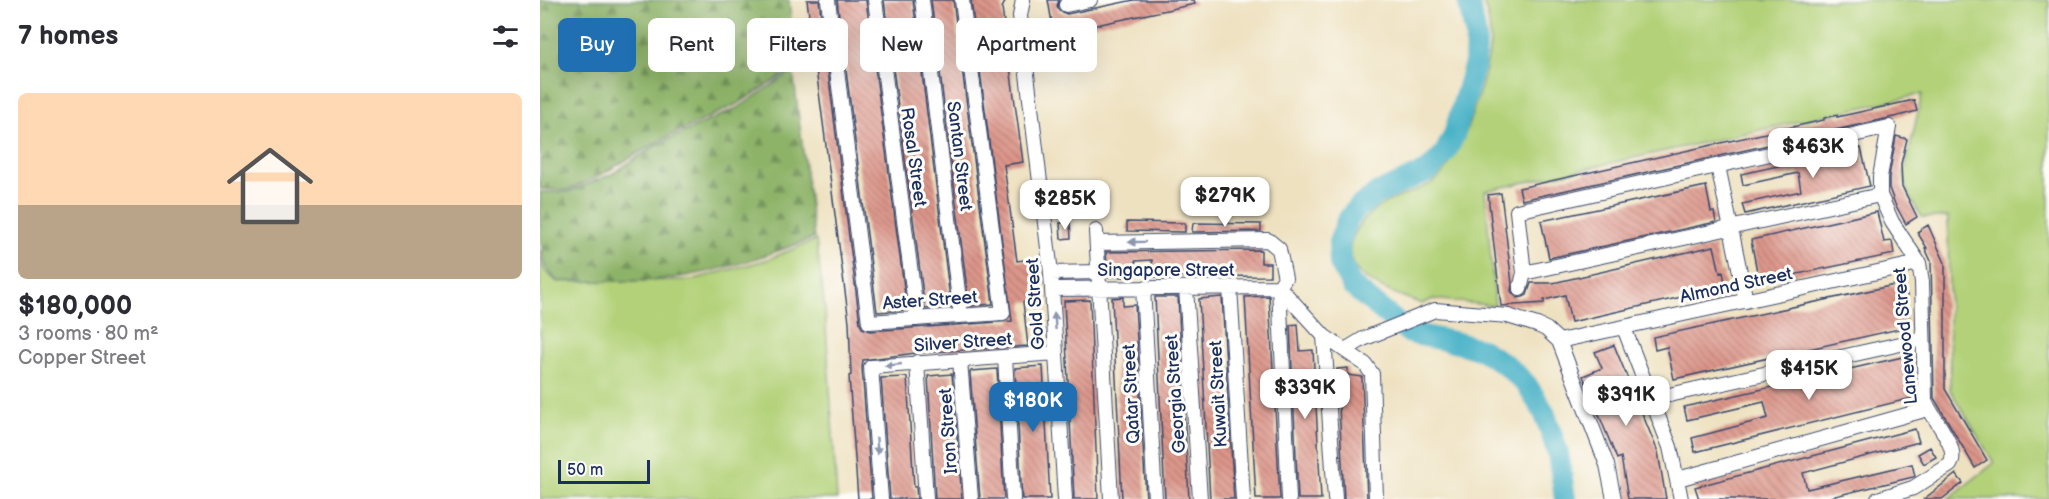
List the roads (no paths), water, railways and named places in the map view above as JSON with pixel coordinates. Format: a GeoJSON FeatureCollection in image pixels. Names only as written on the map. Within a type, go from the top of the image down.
{"type":"FeatureCollection","features":[{"type":"Feature","properties":{"kind":"street","name":"Aster Street"},"geometry":{"type":"LineString","coordinates":[[828,0],[869,322],[1003,313],[962,0]]}},
{"type":"Feature","properties":{"kind":"street","name":"Rosal Street"},"geometry":{"type":"LineString","coordinates":[[875,0],[917,319]]}},
{"type":"Feature","properties":{"kind":"street","name":"Santan Street"},"geometry":{"type":"LineString","coordinates":[[922,0],[961,316]]}},
{"type":"Feature","properties":{"kind":"street","name":"Gold Street"},"geometry":{"type":"LineString","coordinates":[[1023,0],[1020,16],[1051,273],[1065,499]]}},
{"type":"Feature","properties":{"kind":"street","name":"Lanewood Street"},"geometry":{"type":"LineString","coordinates":[[1718,166],[1889,127],[1880,177],[1880,195],[1892,222],[1919,263],[1922,282],[1925,400],[1928,409],[1953,449],[1953,459],[1950,465],[1913,488],[1884,498]]}},
{"type":"Feature","properties":{"kind":"street"},"geometry":{"type":"LineString","coordinates":[[1520,289],[1524,273],[1517,211],[1718,166],[1746,301]]}},
{"type":"Feature","properties":{"kind":"street"},"geometry":{"type":"LineString","coordinates":[[1524,273],[1880,195]]}},
{"type":"Feature","properties":{"kind":"street"},"geometry":{"type":"LineString","coordinates":[[1111,499],[1096,237],[1268,240],[1279,249],[1285,278],[1279,287],[1289,499]]}},
{"type":"Feature","properties":{"kind":"street","name":"Almond Street"},"geometry":{"type":"LineString","coordinates":[[1559,341],[1919,263]]}},
{"type":"Feature","properties":{"kind":"street","name":"Singapore Street"},"geometry":{"type":"LineString","coordinates":[[1051,273],[1098,272]]}},
{"type":"Feature","properties":{"kind":"street","name":"Kuwait Street"},"geometry":{"type":"LineString","coordinates":[[1230,287],[1243,499]]}},
{"type":"Feature","properties":{"kind":"street","name":"Singapore Street"},"geometry":{"type":"LineString","coordinates":[[1052,289],[1279,287]]}},
{"type":"Feature","properties":{"kind":"street"},"geometry":{"type":"LineString","coordinates":[[1279,287],[1324,336],[1365,364],[1372,374],[1376,499]]}},
{"type":"Feature","properties":{"kind":"street","name":"Qatar Street"},"geometry":{"type":"LineString","coordinates":[[1143,288],[1155,499]]}},
{"type":"Feature","properties":{"kind":"street","name":"Georgia Street"},"geometry":{"type":"LineString","coordinates":[[1186,288],[1200,499]]}},
{"type":"Feature","properties":{"kind":"street"},"geometry":{"type":"LineString","coordinates":[[1345,350],[1363,339],[1425,312],[1435,310],[1499,314],[1546,329],[1559,341],[1608,465],[1614,499]]}},
{"type":"Feature","properties":{"kind":"street"},"geometry":{"type":"LineString","coordinates":[[1624,328],[1670,447],[1681,499]]}},
{"type":"Feature","properties":{"kind":"street"},"geometry":{"type":"LineString","coordinates":[[1324,336],[1335,499]]}},
{"type":"Feature","properties":{"kind":"street"},"geometry":{"type":"LineString","coordinates":[[1651,399],[1923,339]]}},
{"type":"Feature","properties":{"kind":"street","name":"Silver Street"},"geometry":{"type":"LineString","coordinates":[[881,499],[871,367],[1056,353]]}},
{"type":"Feature","properties":{"kind":"street"},"geometry":{"type":"LineString","coordinates":[[1005,357],[1014,499]]}},
{"type":"Feature","properties":{"kind":"street","name":"Iron Street"},"geometry":{"type":"LineString","coordinates":[[960,360],[971,499]]}},
{"type":"Feature","properties":{"kind":"street"},"geometry":{"type":"LineString","coordinates":[[917,362],[926,499]]}},
{"type":"Feature","properties":{"kind":"street"},"geometry":{"type":"LineString","coordinates":[[1677,479],[1928,409]]}},
{"type":"Feature","properties":{"kind":"waterway"},"geometry":{"type":"LineString","coordinates":[[1468,0],[1476,36],[1475,63],[1454,135],[1445,153],[1428,171],[1376,194],[1356,209],[1347,221],[1339,243],[1340,263],[1352,286],[1410,333],[1482,350],[1506,365],[1526,384],[1544,412],[1558,453],[1565,499]]}}]}
